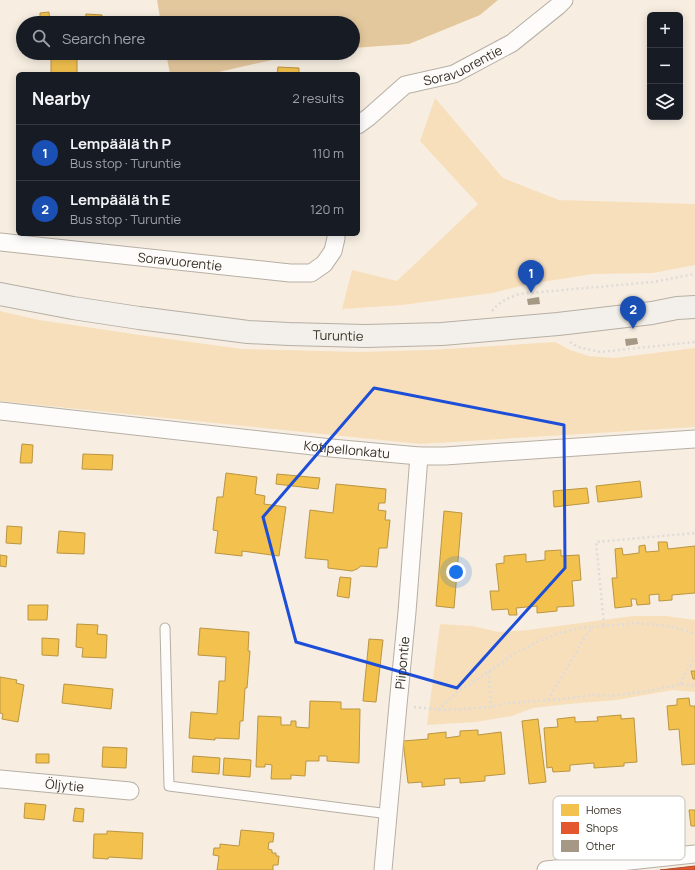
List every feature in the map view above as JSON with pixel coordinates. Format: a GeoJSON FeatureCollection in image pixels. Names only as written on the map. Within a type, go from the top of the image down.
{"type":"FeatureCollection","features":[{"type":"Feature","properties":{"kind":"main road","name":"Turuntie"},"geometry":{"type":"LineString","coordinates":[[0,294],[73,308],[248,332],[365,336],[442,334],[558,324],[689,306]]}},
{"type":"Feature","properties":{"kind":"street","name":"Soravuorentie"},"geometry":{"type":"LineString","coordinates":[[360,124],[405,85],[454,74],[512,43],[564,0]]}},
{"type":"Feature","properties":{"kind":"street","name":"Soravuorentie"},"geometry":{"type":"LineString","coordinates":[[0,242],[290,273],[311,273],[324,264],[333,251],[336,236]]}},
{"type":"Feature","properties":{"kind":"street","name":"Kotipellonkatu"},"geometry":{"type":"LineString","coordinates":[[0,411],[331,448],[419,456],[695,439]]}},
{"type":"Feature","properties":{"kind":"street","name":"Piipontie"},"geometry":{"type":"LineString","coordinates":[[383,870],[407,612],[419,456]]}},
{"type":"Feature","properties":{"kind":"street","name":"Öljytie"},"geometry":{"type":"LineString","coordinates":[[0,779],[130,791]]}},
{"type":"Feature","properties":{"kind":"street"},"geometry":{"type":"LineString","coordinates":[[685,855],[695,854]]}},
{"type":"Feature","properties":{"kind":"street"},"geometry":{"type":"LineString","coordinates":[[546,870],[599,867],[651,860]]}},
{"type":"Feature","properties":{"kind":"lane"},"geometry":{"type":"LineString","coordinates":[[166,628],[169,786],[389,814]]}},
{"type":"Feature","properties":{"kind":"path"},"geometry":{"type":"LineString","coordinates":[[478,331],[497,305],[519,294],[653,282],[695,274]]}},
{"type":"Feature","properties":{"kind":"path"},"geometry":{"type":"LineString","coordinates":[[568,341],[578,347],[600,352],[695,342]]}},
{"type":"Feature","properties":{"kind":"path"},"geometry":{"type":"LineString","coordinates":[[604,626],[596,542],[695,533]]}},
{"type":"Feature","properties":{"kind":"path"},"geometry":{"type":"LineString","coordinates":[[438,710],[458,691],[514,654],[559,633],[580,628],[638,623],[674,627],[695,634]]}},
{"type":"Feature","properties":{"kind":"path"},"geometry":{"type":"LineString","coordinates":[[548,700],[585,636],[593,627]]}},
{"type":"Feature","properties":{"kind":"path"},"geometry":{"type":"LineString","coordinates":[[681,684],[685,674],[695,658]]}},
{"type":"Feature","properties":{"kind":"path"},"geometry":{"type":"LineString","coordinates":[[489,671],[491,707]]}},
{"type":"Feature","properties":{"kind":"path"},"geometry":{"type":"LineString","coordinates":[[430,708],[442,710],[491,707],[507,703],[594,695],[611,696],[648,691],[681,684],[695,686]]}},
{"type":"Feature","properties":{"kind":"highlighted area"},"geometry":{"type":"Polygon","coordinates":[[[374,388],[564,425],[565,568],[457,688],[296,642],[263,517],[374,388]]]}},
{"type":"Feature","properties":{"kind":"shaded area"},"geometry":{"type":"Polygon","coordinates":[[[157,0],[498,0],[480,15],[409,44],[360,48],[360,16],[160,16],[157,0]]]}},
{"type":"Feature","properties":{"kind":"shaded area"},"geometry":{"type":"Polygon","coordinates":[[[167,60],[272,60],[219,72],[170,72],[167,60]]]}},
{"type":"Feature","properties":{"kind":"shaded area"},"geometry":{"type":"Polygon","coordinates":[[[435,98],[503,178],[559,200],[695,204],[695,265],[653,273],[592,274],[524,285],[493,293],[402,305],[342,309],[352,270],[397,281],[478,204],[420,141],[435,98]]]}},
{"type":"Feature","properties":{"kind":"shaded area"},"geometry":{"type":"Polygon","coordinates":[[[0,311],[39,320],[242,349],[358,352],[430,350],[555,342],[570,350],[588,356],[614,358],[695,348],[695,427],[420,444],[0,401],[0,311]]]}},
{"type":"Feature","properties":{"kind":"shaded area"},"geometry":{"type":"Polygon","coordinates":[[[633,616],[666,616],[695,620],[695,692],[673,690],[617,700],[533,708],[512,716],[476,722],[427,725],[440,624],[472,626],[499,632],[528,630],[633,616]]]}},
{"type":"Feature","properties":{"kind":"building: Homes"},"geometry":{"type":"Polygon","coordinates":[[[49,12],[49,16],[40,16],[40,13],[49,12]]]}},
{"type":"Feature","properties":{"kind":"building: Homes"},"geometry":{"type":"Polygon","coordinates":[[[86,14],[102,15],[102,16],[86,16],[86,14]]]}},
{"type":"Feature","properties":{"kind":"building: Homes"},"geometry":{"type":"Polygon","coordinates":[[[51,60],[77,60],[77,72],[51,72],[51,60]]]}},
{"type":"Feature","properties":{"kind":"building: Homes"},"geometry":{"type":"Polygon","coordinates":[[[278,67],[299,68],[299,72],[277,72],[278,67]]]}},
{"type":"Feature","properties":{"kind":"building: Homes"},"geometry":{"type":"Polygon","coordinates":[[[22,444],[33,445],[32,463],[20,463],[22,444]]]}},
{"type":"Feature","properties":{"kind":"building: Homes"},"geometry":{"type":"Polygon","coordinates":[[[83,454],[113,455],[112,470],[82,469],[83,454]]]}},
{"type":"Feature","properties":{"kind":"building: Homes"},"geometry":{"type":"Polygon","coordinates":[[[226,473],[257,477],[255,494],[265,496],[264,504],[286,507],[279,556],[242,551],[242,556],[215,553],[218,531],[213,530],[217,497],[223,497],[226,473]]]}},
{"type":"Feature","properties":{"kind":"building: Homes"},"geometry":{"type":"Polygon","coordinates":[[[277,474],[320,478],[318,489],[276,484],[277,474]]]}},
{"type":"Feature","properties":{"kind":"building: Homes"},"geometry":{"type":"Polygon","coordinates":[[[640,481],[642,497],[598,502],[596,486],[640,481]]]}},
{"type":"Feature","properties":{"kind":"building: Homes"},"geometry":{"type":"Polygon","coordinates":[[[336,484],[386,489],[385,503],[379,503],[378,510],[386,511],[385,520],[390,520],[387,548],[379,548],[377,567],[361,566],[352,571],[328,568],[328,560],[305,558],[310,510],[333,513],[336,484]]]}},
{"type":"Feature","properties":{"kind":"building: Homes"},"geometry":{"type":"Polygon","coordinates":[[[587,488],[589,503],[554,507],[553,491],[587,488]]]}},
{"type":"Feature","properties":{"kind":"building: Homes"},"geometry":{"type":"Polygon","coordinates":[[[444,511],[462,513],[454,608],[436,606],[444,511]]]}},
{"type":"Feature","properties":{"kind":"building: Homes"},"geometry":{"type":"Polygon","coordinates":[[[7,526],[22,527],[21,544],[6,543],[7,526]]]}},
{"type":"Feature","properties":{"kind":"building: Homes"},"geometry":{"type":"Polygon","coordinates":[[[59,531],[85,533],[84,554],[57,553],[59,531]]]}},
{"type":"Feature","properties":{"kind":"building: Homes"},"geometry":{"type":"Polygon","coordinates":[[[658,542],[667,542],[668,549],[695,546],[695,593],[672,595],[672,600],[659,601],[659,594],[649,595],[650,604],[637,605],[636,599],[631,599],[632,606],[615,608],[612,578],[617,578],[615,549],[622,548],[623,555],[639,553],[639,546],[645,545],[646,552],[659,551],[658,542]]]}},
{"type":"Feature","properties":{"kind":"building: Homes"},"geometry":{"type":"Polygon","coordinates":[[[561,550],[561,556],[579,555],[581,580],[572,581],[574,606],[557,607],[557,611],[537,613],[537,606],[516,608],[517,615],[509,615],[508,609],[492,610],[490,591],[499,591],[496,564],[504,563],[504,556],[526,554],[526,562],[545,560],[545,551],[561,550]]]}},
{"type":"Feature","properties":{"kind":"building: Homes"},"geometry":{"type":"Polygon","coordinates":[[[0,555],[7,556],[6,567],[0,566],[0,555]]]}},
{"type":"Feature","properties":{"kind":"building: Homes"},"geometry":{"type":"Polygon","coordinates":[[[340,577],[351,578],[349,598],[337,596],[340,577]]]}},
{"type":"Feature","properties":{"kind":"building: Homes"},"geometry":{"type":"Polygon","coordinates":[[[28,605],[48,605],[47,620],[28,620],[28,605]]]}},
{"type":"Feature","properties":{"kind":"building: Homes"},"geometry":{"type":"Polygon","coordinates":[[[77,624],[98,625],[97,634],[107,635],[106,658],[82,657],[83,648],[76,647],[77,624]]]}},
{"type":"Feature","properties":{"kind":"building: Homes"},"geometry":{"type":"Polygon","coordinates":[[[200,628],[249,632],[248,651],[250,651],[247,688],[245,688],[243,721],[240,721],[239,739],[215,738],[215,740],[189,738],[191,712],[217,714],[219,681],[225,681],[226,657],[198,655],[200,628]]]}},
{"type":"Feature","properties":{"kind":"building: Homes"},"geometry":{"type":"Polygon","coordinates":[[[42,638],[59,639],[58,656],[42,655],[42,638]]]}},
{"type":"Feature","properties":{"kind":"building: Homes"},"geometry":{"type":"Polygon","coordinates":[[[369,639],[383,640],[376,702],[363,701],[369,639]]]}},
{"type":"Feature","properties":{"kind":"building: Homes"},"geometry":{"type":"Polygon","coordinates":[[[691,671],[695,671],[695,679],[693,679],[691,671]]]}},
{"type":"Feature","properties":{"kind":"building: Homes"},"geometry":{"type":"Polygon","coordinates":[[[0,677],[17,680],[16,683],[24,685],[18,722],[2,719],[3,714],[0,713],[0,677]]]}},
{"type":"Feature","properties":{"kind":"building: Homes"},"geometry":{"type":"Polygon","coordinates":[[[64,684],[113,689],[111,709],[62,703],[64,684]]]}},
{"type":"Feature","properties":{"kind":"building: Homes"},"geometry":{"type":"Polygon","coordinates":[[[689,698],[690,706],[695,706],[695,764],[682,765],[679,729],[669,730],[667,706],[677,705],[677,699],[689,698]]]}},
{"type":"Feature","properties":{"kind":"building: Homes"},"geometry":{"type":"Polygon","coordinates":[[[310,701],[341,702],[341,709],[360,709],[359,763],[327,761],[327,756],[319,756],[319,761],[306,761],[305,776],[291,775],[291,779],[271,779],[272,765],[265,764],[265,767],[256,767],[258,716],[281,717],[281,725],[291,725],[291,721],[296,721],[296,727],[309,728],[310,701]]]}},
{"type":"Feature","properties":{"kind":"building: Homes"},"geometry":{"type":"Polygon","coordinates":[[[621,715],[621,719],[634,718],[637,762],[624,763],[624,766],[594,768],[594,763],[570,765],[570,771],[553,772],[552,767],[547,768],[544,728],[558,727],[557,719],[575,717],[575,722],[598,721],[597,717],[621,715]]]}},
{"type":"Feature","properties":{"kind":"building: Homes"},"geometry":{"type":"Polygon","coordinates":[[[538,719],[546,782],[529,784],[522,721],[538,719]]]}},
{"type":"Feature","properties":{"kind":"building: Homes"},"geometry":{"type":"Polygon","coordinates":[[[478,730],[478,735],[501,732],[505,774],[485,776],[485,781],[460,783],[460,778],[444,779],[445,785],[422,787],[422,782],[408,783],[403,741],[428,739],[428,734],[446,732],[446,738],[460,736],[460,731],[478,730]]]}},
{"type":"Feature","properties":{"kind":"building: Homes"},"geometry":{"type":"Polygon","coordinates":[[[103,747],[127,748],[126,768],[102,767],[103,747]]]}},
{"type":"Feature","properties":{"kind":"building: Homes"},"geometry":{"type":"Polygon","coordinates":[[[36,754],[49,754],[49,763],[36,763],[36,754]]]}},
{"type":"Feature","properties":{"kind":"building: Homes"},"geometry":{"type":"Polygon","coordinates":[[[193,756],[220,758],[219,774],[192,772],[193,756]]]}},
{"type":"Feature","properties":{"kind":"building: Homes"},"geometry":{"type":"Polygon","coordinates":[[[224,758],[251,760],[250,777],[223,775],[224,758]]]}},
{"type":"Feature","properties":{"kind":"building: Homes"},"geometry":{"type":"Polygon","coordinates":[[[25,803],[46,805],[44,820],[24,818],[25,803]]]}},
{"type":"Feature","properties":{"kind":"building: Homes"},"geometry":{"type":"Polygon","coordinates":[[[75,808],[84,809],[83,822],[73,821],[75,808]]]}},
{"type":"Feature","properties":{"kind":"building: Homes"},"geometry":{"type":"Polygon","coordinates":[[[689,810],[695,810],[695,826],[691,826],[689,810]]]}},
{"type":"Feature","properties":{"kind":"building: Homes"},"geometry":{"type":"Polygon","coordinates":[[[241,830],[274,833],[273,842],[269,842],[268,849],[272,850],[272,853],[276,853],[276,856],[279,856],[278,865],[273,865],[273,870],[217,870],[219,856],[213,855],[214,848],[220,848],[220,844],[239,846],[241,830]]]}},
{"type":"Feature","properties":{"kind":"building: Homes"},"geometry":{"type":"Polygon","coordinates":[[[107,831],[143,833],[142,859],[109,857],[108,859],[93,858],[94,834],[107,834],[107,831]]]}},
{"type":"Feature","properties":{"kind":"building: Shops"},"geometry":{"type":"Polygon","coordinates":[[[695,866],[695,870],[660,870],[695,866]]]}},
{"type":"Feature","properties":{"kind":"building: Other"},"geometry":{"type":"Polygon","coordinates":[[[539,297],[540,304],[528,305],[527,299],[539,297]]]}},
{"type":"Feature","properties":{"kind":"building: Other"},"geometry":{"type":"Polygon","coordinates":[[[637,338],[638,344],[626,346],[625,339],[637,338]]]}},
{"type":"Feature","properties":{"kind":"place","name":"Lempäälä th P"},"geometry":{"type":"Point","coordinates":[531,293]}},
{"type":"Feature","properties":{"kind":"place","name":"Lempäälä th E"},"geometry":{"type":"Point","coordinates":[633,329]}}]}
